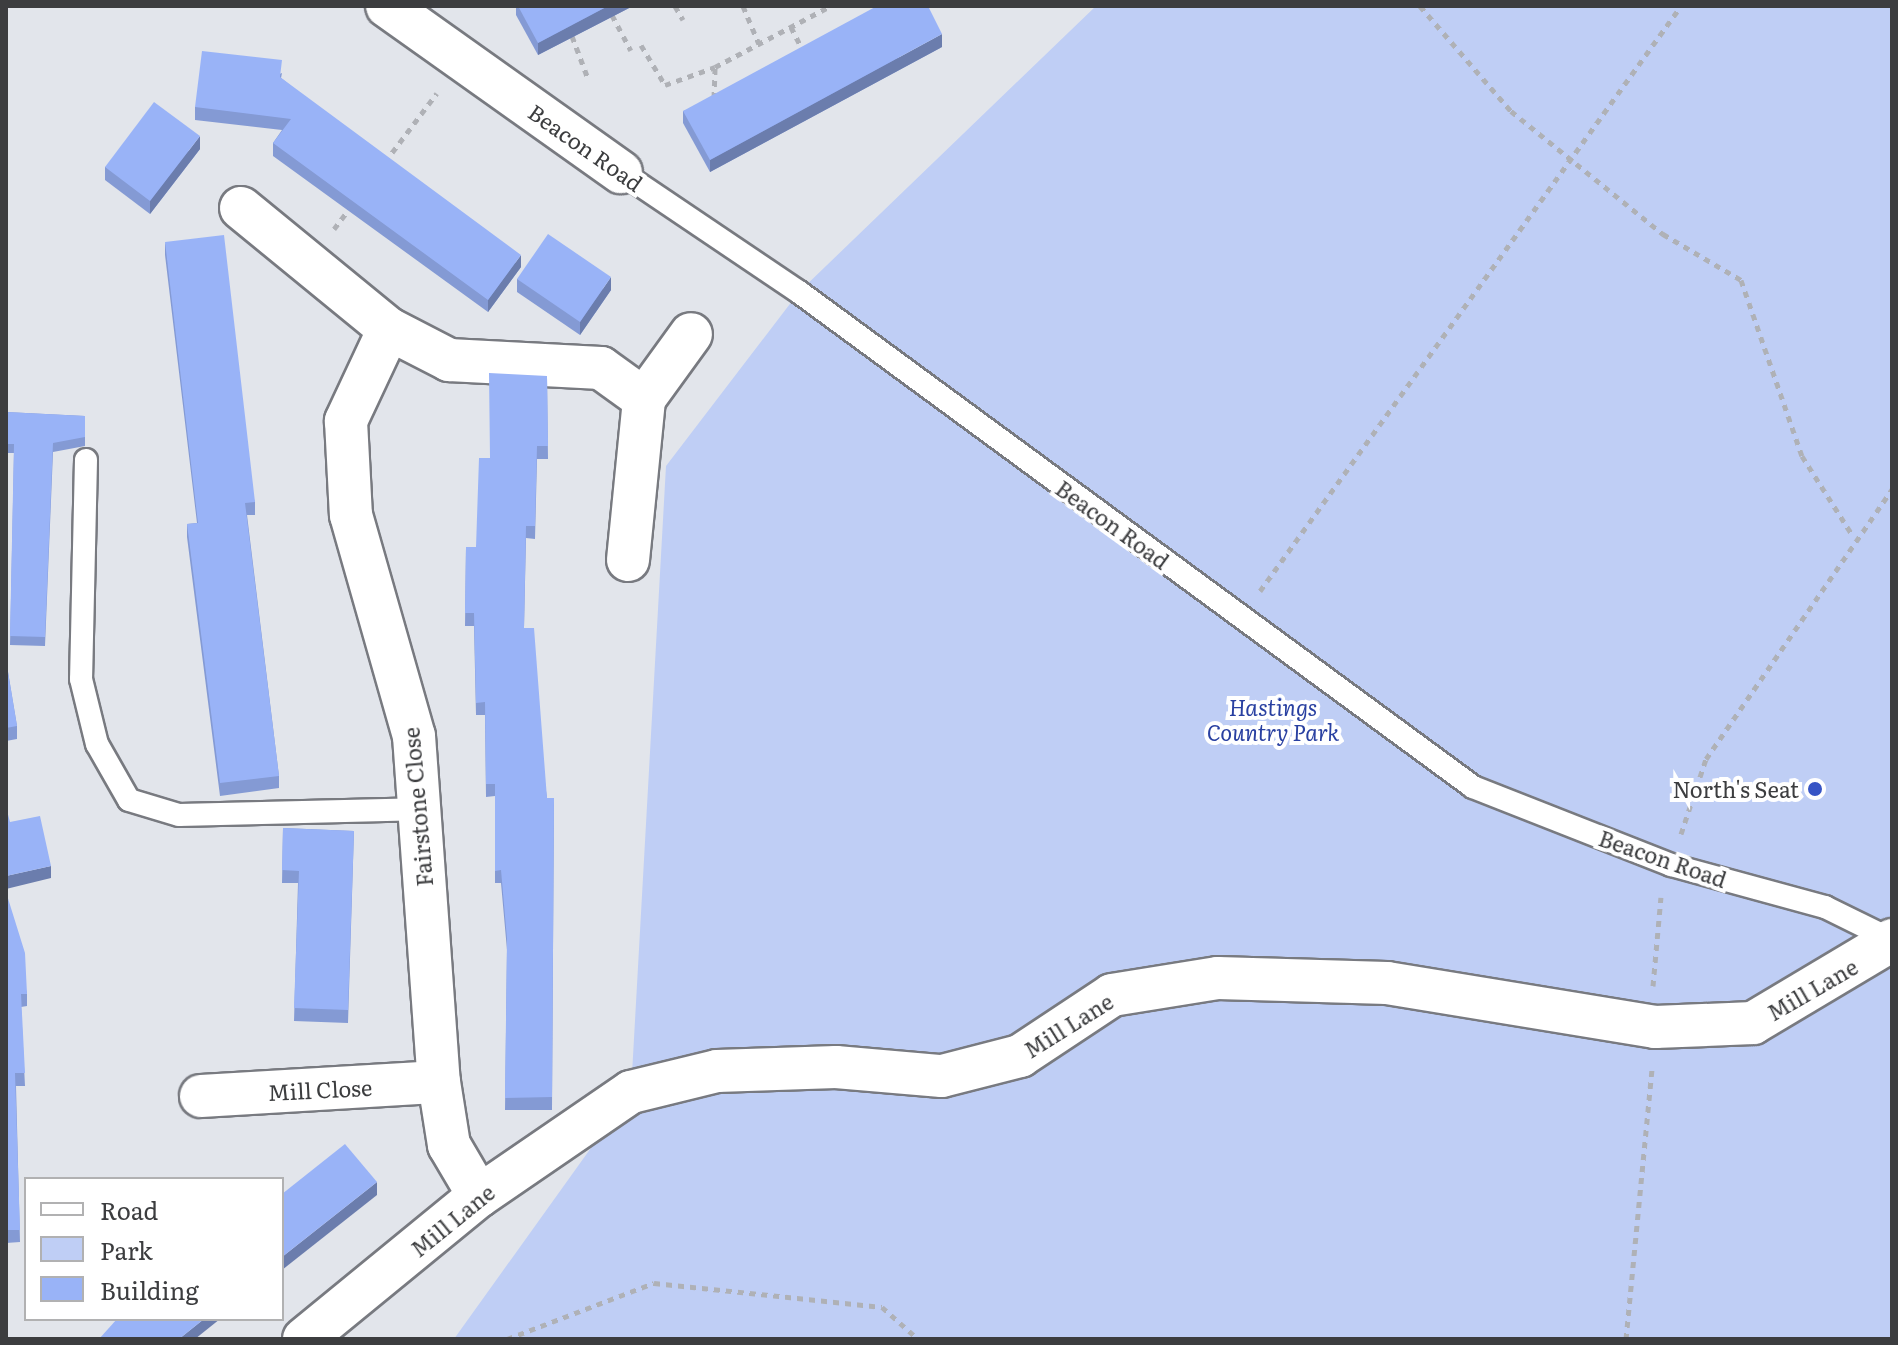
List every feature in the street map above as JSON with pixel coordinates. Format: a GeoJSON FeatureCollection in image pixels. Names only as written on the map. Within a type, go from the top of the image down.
{"type":"FeatureCollection","features":[{"type":"Feature","properties":{"kind":"street","name":"Beacon Road"},"geometry":{"type":"LineString","coordinates":[[387,6],[621,172]]}},
{"type":"Feature","properties":{"kind":"street"},"geometry":{"type":"LineString","coordinates":[[241,208],[389,329],[449,360],[601,368],[644,399]]}},
{"type":"Feature","properties":{"kind":"street","name":"Fairstone Close"},"geometry":{"type":"LineString","coordinates":[[389,329],[346,421],[351,515],[414,736],[439,1082],[449,1145],[479,1196]]}},
{"type":"Feature","properties":{"kind":"street"},"geometry":{"type":"LineString","coordinates":[[628,560],[644,399],[691,334]]}},
{"type":"Feature","properties":{"kind":"street","name":"Mill Lane"},"geometry":{"type":"LineString","coordinates":[[304,1339],[479,1196],[631,1092],[717,1071],[836,1067],[942,1076],[1020,1056],[1112,995],[1218,978],[1387,983],[1655,1027],[1753,1023],[1892,940]]}},
{"type":"Feature","properties":{"kind":"street","name":"Mill Close"},"geometry":{"type":"LineString","coordinates":[[201,1096],[439,1082]]}},
{"type":"Feature","properties":{"kind":"lane","name":"Beacon Road"},"geometry":{"type":"LineString","coordinates":[[621,172],[799,292],[1473,787],[1671,865],[1825,907],[1892,940]]}},
{"type":"Feature","properties":{"kind":"lane"},"geometry":{"type":"LineString","coordinates":[[86,460],[81,679],[97,744],[129,800],[179,815],[417,809]]}},
{"type":"Feature","properties":{"kind":"path"},"geometry":{"type":"LineString","coordinates":[[675,6],[683,20]]}},
{"type":"Feature","properties":{"kind":"path"},"geometry":{"type":"LineString","coordinates":[[743,6],[759,44]]}},
{"type":"Feature","properties":{"kind":"path"},"geometry":{"type":"LineString","coordinates":[[641,45],[665,85],[715,67],[830,6]]}},
{"type":"Feature","properties":{"kind":"path"},"geometry":{"type":"LineString","coordinates":[[1420,6],[1511,111],[1663,234],[1741,280],[1802,456],[1854,537]]}},
{"type":"Feature","properties":{"kind":"path"},"geometry":{"type":"LineString","coordinates":[[1240,618],[1574,162],[1681,6]]}},
{"type":"Feature","properties":{"kind":"path"},"geometry":{"type":"LineString","coordinates":[[612,15],[631,50]]}},
{"type":"Feature","properties":{"kind":"path"},"geometry":{"type":"LineString","coordinates":[[791,27],[810,65]]}},
{"type":"Feature","properties":{"kind":"path"},"geometry":{"type":"LineString","coordinates":[[572,36],[587,76]]}},
{"type":"Feature","properties":{"kind":"path"},"geometry":{"type":"LineString","coordinates":[[376,174],[461,60]]}},
{"type":"Feature","properties":{"kind":"path"},"geometry":{"type":"LineString","coordinates":[[713,106],[715,67]]}},
{"type":"Feature","properties":{"kind":"path"},"geometry":{"type":"LineString","coordinates":[[309,263],[356,200]]}},
{"type":"Feature","properties":{"kind":"path"},"geometry":{"type":"LineString","coordinates":[[1626,1339],[1655,1027],[1655,918],[1671,865],[1706,759],[1854,537],[1892,489]]}},
{"type":"Feature","properties":{"kind":"path"},"geometry":{"type":"LineString","coordinates":[[507,1339],[654,1283],[882,1307],[918,1339]]}},
{"type":"Feature","properties":{"kind":"green space","name":"Hastings Country Park"},"geometry":{"type":"Polygon","coordinates":[[[1096,6],[1892,6],[1892,1339],[454,1339],[631,1092],[666,466],[799,292],[1096,6]]]}},
{"type":"Feature","properties":{"kind":"building"},"geometry":{"type":"Polygon","coordinates":[[[518,6],[608,6],[538,43],[518,6]]]}},
{"type":"Feature","properties":{"kind":"building"},"geometry":{"type":"Polygon","coordinates":[[[877,6],[928,6],[942,34],[710,160],[683,111],[877,6]]]}},
{"type":"Feature","properties":{"kind":"building"},"geometry":{"type":"Polygon","coordinates":[[[202,51],[282,60],[280,77],[521,255],[488,300],[273,143],[291,119],[195,107],[202,51]]]}},
{"type":"Feature","properties":{"kind":"building"},"geometry":{"type":"Polygon","coordinates":[[[154,102],[200,136],[150,201],[105,167],[154,102]]]}},
{"type":"Feature","properties":{"kind":"building"},"geometry":{"type":"Polygon","coordinates":[[[548,234],[611,277],[580,322],[517,279],[548,234]]]}},
{"type":"Feature","properties":{"kind":"building"},"geometry":{"type":"Polygon","coordinates":[[[224,235],[255,502],[245,503],[279,776],[220,783],[187,524],[198,523],[165,242],[224,235]]]}},
{"type":"Feature","properties":{"kind":"building"},"geometry":{"type":"Polygon","coordinates":[[[489,373],[547,376],[548,446],[537,446],[535,526],[526,526],[524,628],[534,628],[547,798],[554,798],[552,1097],[505,1098],[507,939],[501,870],[495,871],[495,784],[486,784],[485,702],[476,703],[474,613],[465,613],[466,547],[476,547],[479,458],[490,458],[489,373]]]}},
{"type":"Feature","properties":{"kind":"building"},"geometry":{"type":"Polygon","coordinates":[[[6,412],[85,416],[85,437],[53,443],[45,637],[10,636],[14,444],[6,444],[6,412]]]}},
{"type":"Feature","properties":{"kind":"building"},"geometry":{"type":"Polygon","coordinates":[[[6,660],[17,726],[6,728],[6,660]]]}},
{"type":"Feature","properties":{"kind":"building"},"geometry":{"type":"Polygon","coordinates":[[[6,807],[10,822],[40,816],[51,866],[6,876],[6,807]]]}},
{"type":"Feature","properties":{"kind":"building"},"geometry":{"type":"Polygon","coordinates":[[[283,828],[354,831],[348,1010],[294,1008],[299,871],[282,870],[283,828]]]}},
{"type":"Feature","properties":{"kind":"building"},"geometry":{"type":"Polygon","coordinates":[[[6,892],[25,953],[27,994],[21,994],[25,1073],[15,1073],[20,1230],[6,1230],[6,892]]]}},
{"type":"Feature","properties":{"kind":"building"},"geometry":{"type":"Polygon","coordinates":[[[345,1144],[377,1182],[284,1255],[284,1192],[345,1144]]]}},
{"type":"Feature","properties":{"kind":"building"},"geometry":{"type":"Polygon","coordinates":[[[115,1321],[202,1321],[179,1339],[99,1339],[115,1321]]]}},
{"type":"Feature","properties":{"kind":"place","name":"North's Seat"},"geometry":{"type":"Point","coordinates":[1815,789]}}]}
